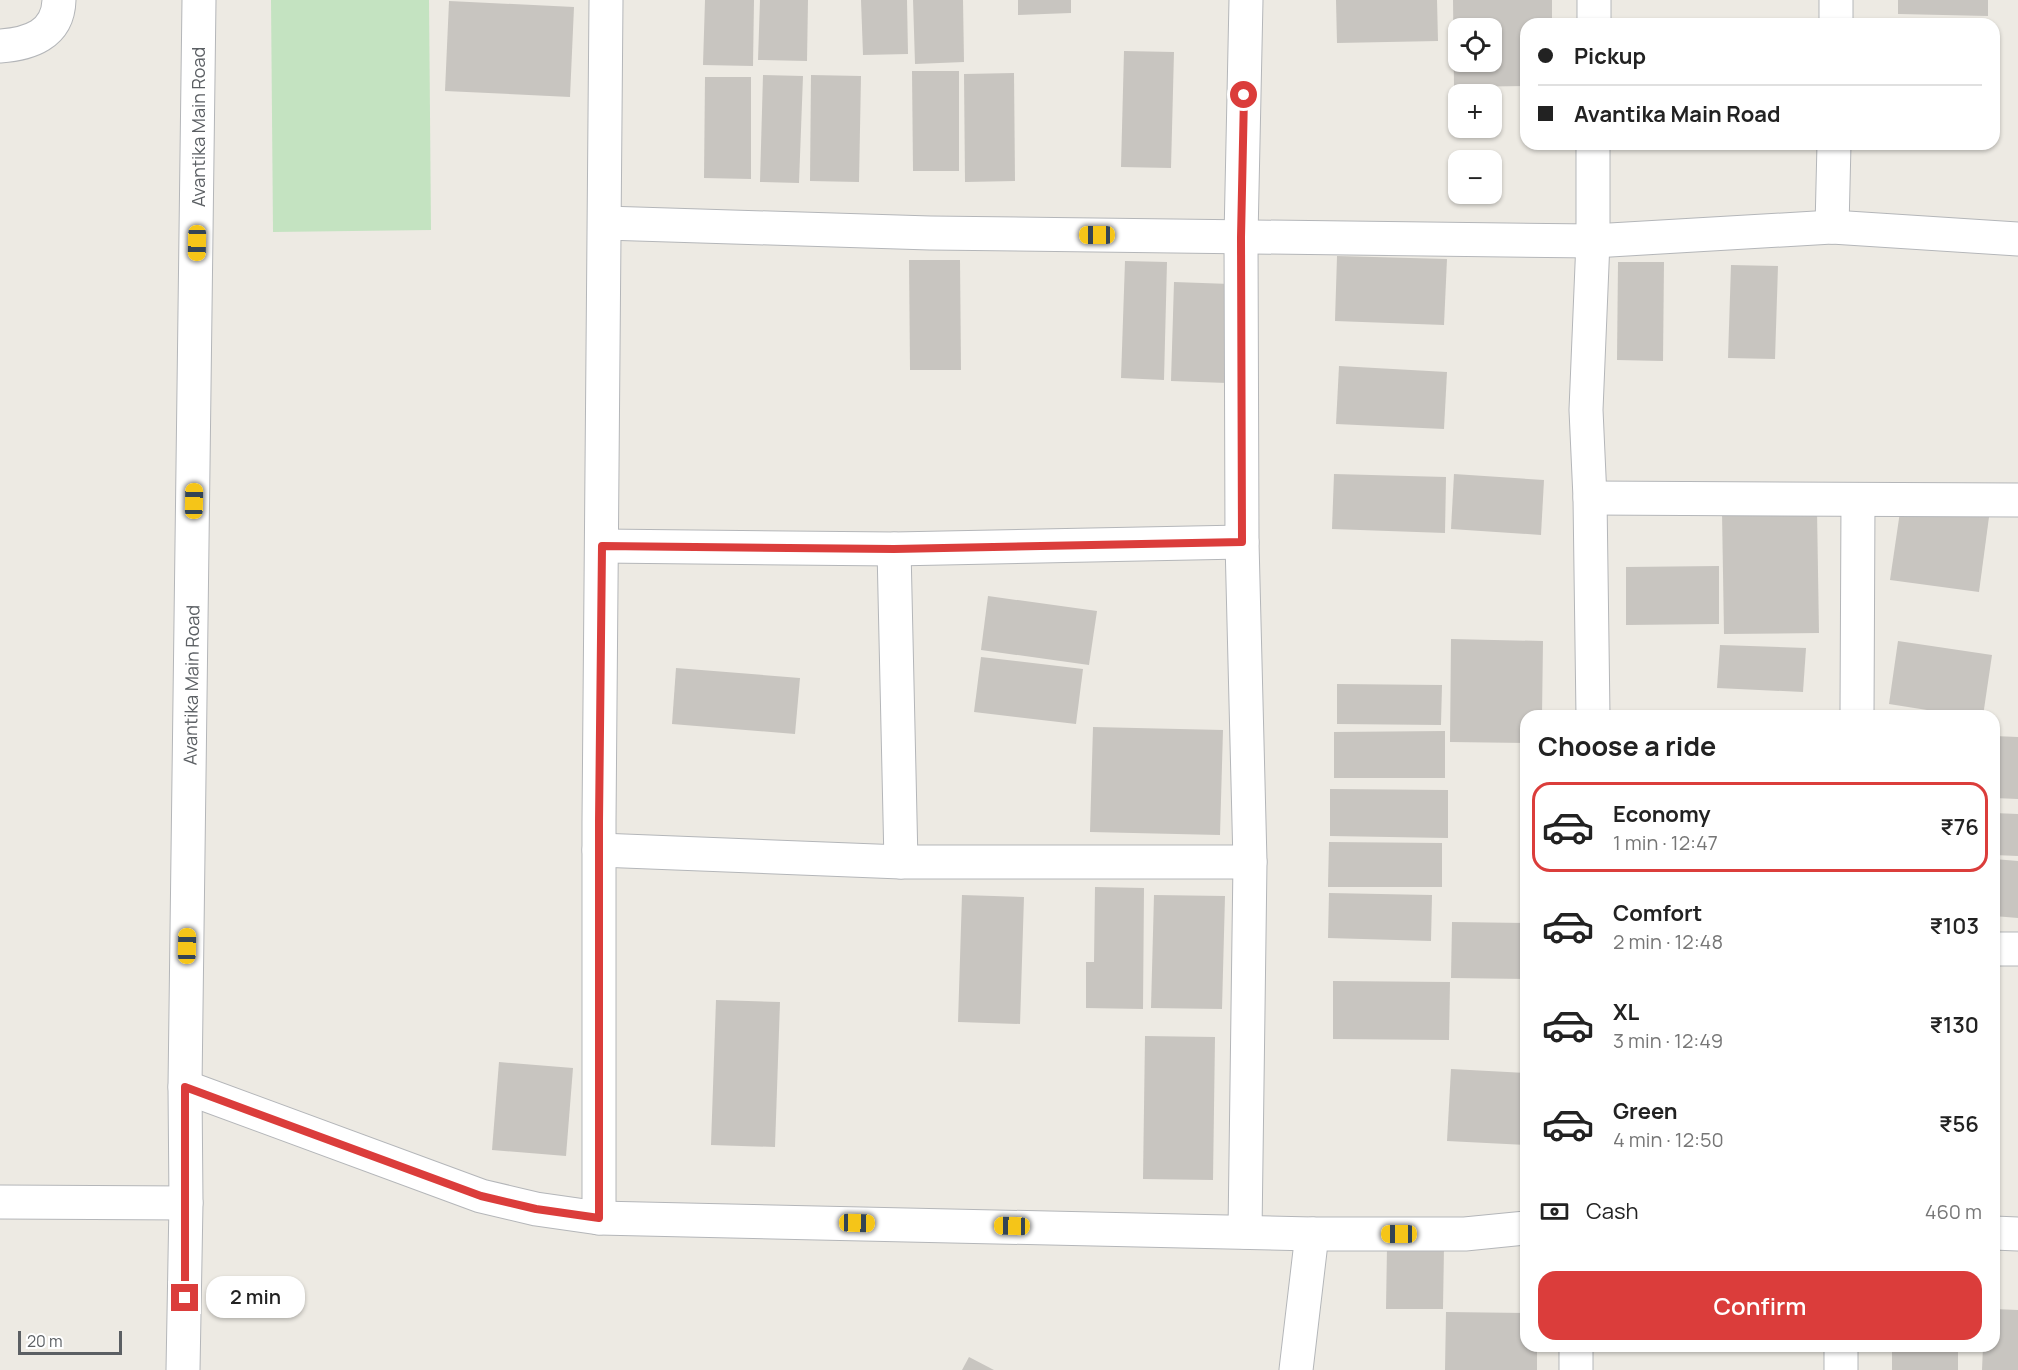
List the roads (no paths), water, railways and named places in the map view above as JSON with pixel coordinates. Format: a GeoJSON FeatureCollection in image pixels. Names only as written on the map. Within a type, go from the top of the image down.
{"type":"FeatureCollection","features":[{"type":"Feature","properties":{"kind":"street"},"geometry":{"type":"LineString","coordinates":[[0,46],[16,45],[36,39],[51,25],[59,6],[59,0]]}},
{"type":"Feature","properties":{"kind":"street","name":"Avantika Main Road"},"geometry":{"type":"LineString","coordinates":[[183,1370],[199,0]]}},
{"type":"Feature","properties":{"kind":"street"},"geometry":{"type":"LineString","coordinates":[[599,1218],[599,850],[606,0]]}},
{"type":"Feature","properties":{"kind":"street"},"geometry":{"type":"LineString","coordinates":[[1245,1232],[1251,862],[1242,542],[1241,237],[1246,0]]}},
{"type":"Feature","properties":{"kind":"street"},"geometry":{"type":"LineString","coordinates":[[1594,0],[1594,18]]}},
{"type":"Feature","properties":{"kind":"street"},"geometry":{"type":"LineString","coordinates":[[1836,0],[1836,18]]}},
{"type":"Feature","properties":{"kind":"street"},"geometry":{"type":"LineString","coordinates":[[1593,150],[1593,241],[1586,410],[1590,498],[1593,710]]}},
{"type":"Feature","properties":{"kind":"street"},"geometry":{"type":"LineString","coordinates":[[1832,227],[1834,150]]}},
{"type":"Feature","properties":{"kind":"street"},"geometry":{"type":"LineString","coordinates":[[605,224],[930,233],[1593,241],[1832,227],[2018,239]]}},
{"type":"Feature","properties":{"kind":"street"},"geometry":{"type":"LineString","coordinates":[[1590,498],[2018,500]]}},
{"type":"Feature","properties":{"kind":"street"},"geometry":{"type":"LineString","coordinates":[[1857,710],[1858,500]]}},
{"type":"Feature","properties":{"kind":"street"},"geometry":{"type":"LineString","coordinates":[[602,546],[894,549],[1242,542]]}},
{"type":"Feature","properties":{"kind":"street"},"geometry":{"type":"LineString","coordinates":[[894,549],[902,862]]}},
{"type":"Feature","properties":{"kind":"street"},"geometry":{"type":"LineString","coordinates":[[599,850],[902,862],[1251,862]]}},
{"type":"Feature","properties":{"kind":"street"},"geometry":{"type":"LineString","coordinates":[[2000,949],[2018,949]]}},
{"type":"Feature","properties":{"kind":"street"},"geometry":{"type":"LineString","coordinates":[[185,1087],[481,1196],[536,1209],[599,1218],[1312,1234],[1465,1234],[1520,1229]]}},
{"type":"Feature","properties":{"kind":"street"},"geometry":{"type":"LineString","coordinates":[[0,1202],[186,1203]]}},
{"type":"Feature","properties":{"kind":"street"},"geometry":{"type":"LineString","coordinates":[[2000,1233],[2018,1234]]}},
{"type":"Feature","properties":{"kind":"street"},"geometry":{"type":"LineString","coordinates":[[1296,1370],[1312,1234]]}},
{"type":"Feature","properties":{"kind":"street"},"geometry":{"type":"LineString","coordinates":[[1576,1352],[1576,1370]]}},
{"type":"Feature","properties":{"kind":"street"},"geometry":{"type":"LineString","coordinates":[[1841,1352],[1841,1370]]}}]}
